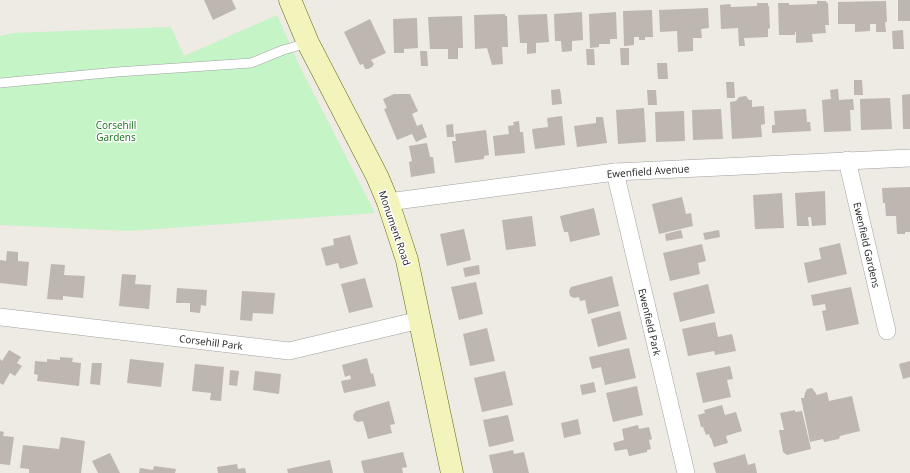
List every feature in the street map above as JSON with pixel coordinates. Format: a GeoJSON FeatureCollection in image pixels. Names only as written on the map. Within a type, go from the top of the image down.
{"type":"FeatureCollection","features":[{"type":"Feature","properties":{"kind":"main road","name":"Monument Road"},"geometry":{"type":"LineString","coordinates":[[295,0],[308,43],[377,176],[388,202],[407,260],[452,473]]}},
{"type":"Feature","properties":{"kind":"street","name":"Ewenfield Avenue"},"geometry":{"type":"LineString","coordinates":[[388,202],[615,172],[910,158]]}},
{"type":"Feature","properties":{"kind":"street","name":"Ewenfield Gardens"},"geometry":{"type":"LineString","coordinates":[[847,160],[887,331]]}},
{"type":"Feature","properties":{"kind":"street","name":"Ewenfield Park"},"geometry":{"type":"LineString","coordinates":[[615,172],[686,473]]}},
{"type":"Feature","properties":{"kind":"street","name":"Corsehill Park"},"geometry":{"type":"LineString","coordinates":[[0,317],[289,351],[420,320]]}},
{"type":"Feature","properties":{"kind":"lane"},"geometry":{"type":"LineString","coordinates":[[0,83],[117,72],[251,63],[283,50],[308,43]]}},
{"type":"Feature","properties":{"kind":"green space","name":"Corsehill Gardens"},"geometry":{"type":"Polygon","coordinates":[[[277,15],[300,67],[375,213],[129,231],[0,225],[0,36],[13,33],[171,27],[184,56],[277,15]]]}},
{"type":"Feature","properties":{"kind":"building"},"geometry":{"type":"Polygon","coordinates":[[[204,0],[232,0],[236,9],[213,20],[204,0]]]}},
{"type":"Feature","properties":{"kind":"building"},"geometry":{"type":"Polygon","coordinates":[[[898,0],[910,0],[910,21],[898,21],[898,0]]]}},
{"type":"Feature","properties":{"kind":"building"},"geometry":{"type":"Polygon","coordinates":[[[817,1],[826,1],[828,3],[829,25],[825,25],[826,33],[812,34],[813,42],[796,43],[796,32],[795,35],[779,35],[778,3],[789,3],[789,5],[817,4],[817,1]]]}},
{"type":"Feature","properties":{"kind":"building"},"geometry":{"type":"Polygon","coordinates":[[[886,1],[886,32],[876,32],[876,24],[870,24],[870,31],[855,32],[855,24],[838,24],[838,2],[886,1]]]}},
{"type":"Feature","properties":{"kind":"building"},"geometry":{"type":"Polygon","coordinates":[[[757,3],[768,3],[769,6],[770,28],[768,29],[768,37],[744,38],[745,46],[739,46],[738,28],[721,29],[720,5],[730,4],[731,7],[757,6],[757,3]]]}},
{"type":"Feature","properties":{"kind":"building"},"geometry":{"type":"Polygon","coordinates":[[[708,8],[709,28],[701,29],[702,38],[693,38],[693,51],[678,52],[677,31],[660,32],[659,10],[708,8]]]}},
{"type":"Feature","properties":{"kind":"building"},"geometry":{"type":"Polygon","coordinates":[[[652,10],[653,37],[645,37],[645,40],[639,40],[639,37],[634,37],[634,45],[624,46],[623,11],[652,10]]]}},
{"type":"Feature","properties":{"kind":"building"},"geometry":{"type":"Polygon","coordinates":[[[582,12],[583,40],[572,41],[572,51],[562,52],[561,41],[555,41],[554,14],[582,12]]]}},
{"type":"Feature","properties":{"kind":"building"},"geometry":{"type":"Polygon","coordinates":[[[616,12],[617,39],[610,39],[610,44],[599,44],[599,47],[590,48],[589,14],[616,12]]]}},
{"type":"Feature","properties":{"kind":"building"},"geometry":{"type":"Polygon","coordinates":[[[505,14],[505,16],[507,16],[508,47],[502,47],[503,64],[492,65],[487,48],[475,49],[474,15],[505,14]]]}},
{"type":"Feature","properties":{"kind":"building"},"geometry":{"type":"Polygon","coordinates":[[[547,14],[549,42],[536,43],[536,53],[527,54],[527,43],[520,43],[518,15],[547,14]]]}},
{"type":"Feature","properties":{"kind":"building"},"geometry":{"type":"Polygon","coordinates":[[[462,16],[463,48],[458,48],[458,59],[448,59],[448,49],[430,49],[428,17],[462,16]]]}},
{"type":"Feature","properties":{"kind":"building"},"geometry":{"type":"Polygon","coordinates":[[[417,18],[418,48],[404,49],[404,53],[394,53],[393,19],[417,18]]]}},
{"type":"Feature","properties":{"kind":"building"},"geometry":{"type":"Polygon","coordinates":[[[370,19],[386,53],[371,60],[374,64],[372,67],[365,69],[363,64],[360,65],[344,32],[370,19]]]}},
{"type":"Feature","properties":{"kind":"building"},"geometry":{"type":"Polygon","coordinates":[[[903,30],[904,49],[893,49],[892,31],[903,30]]]}},
{"type":"Feature","properties":{"kind":"building"},"geometry":{"type":"Polygon","coordinates":[[[620,48],[629,48],[629,65],[621,65],[620,48]]]}},
{"type":"Feature","properties":{"kind":"building"},"geometry":{"type":"Polygon","coordinates":[[[586,49],[594,49],[595,65],[587,65],[586,49]]]}},
{"type":"Feature","properties":{"kind":"building"},"geometry":{"type":"Polygon","coordinates":[[[420,51],[427,51],[428,66],[421,66],[420,51]]]}},
{"type":"Feature","properties":{"kind":"building"},"geometry":{"type":"Polygon","coordinates":[[[657,63],[667,63],[668,79],[658,79],[657,63]]]}},
{"type":"Feature","properties":{"kind":"building"},"geometry":{"type":"Polygon","coordinates":[[[854,80],[862,80],[863,95],[854,95],[854,80]]]}},
{"type":"Feature","properties":{"kind":"building"},"geometry":{"type":"Polygon","coordinates":[[[726,82],[734,82],[735,98],[727,98],[726,82]]]}},
{"type":"Feature","properties":{"kind":"building"},"geometry":{"type":"Polygon","coordinates":[[[560,89],[562,104],[552,105],[551,90],[560,89]]]}},
{"type":"Feature","properties":{"kind":"building"},"geometry":{"type":"Polygon","coordinates":[[[838,89],[839,100],[853,99],[854,110],[850,110],[851,131],[824,132],[822,100],[831,99],[830,90],[838,89]]]}},
{"type":"Feature","properties":{"kind":"building"},"geometry":{"type":"Polygon","coordinates":[[[647,90],[656,90],[657,105],[648,105],[647,90]]]}},
{"type":"Feature","properties":{"kind":"building"},"geometry":{"type":"Polygon","coordinates":[[[394,94],[410,94],[418,111],[412,114],[417,126],[422,124],[427,137],[416,142],[412,134],[397,140],[384,109],[387,108],[383,99],[394,94]]]}},
{"type":"Feature","properties":{"kind":"building"},"geometry":{"type":"Polygon","coordinates":[[[910,94],[910,129],[903,129],[902,95],[910,94]]]}},
{"type":"Feature","properties":{"kind":"building"},"geometry":{"type":"Polygon","coordinates":[[[746,96],[749,100],[752,100],[752,107],[764,106],[765,124],[761,125],[762,137],[732,139],[730,102],[736,101],[739,97],[746,96]]]}},
{"type":"Feature","properties":{"kind":"building"},"geometry":{"type":"Polygon","coordinates":[[[890,98],[892,129],[861,130],[860,99],[890,98]]]}},
{"type":"Feature","properties":{"kind":"building"},"geometry":{"type":"Polygon","coordinates":[[[644,108],[646,142],[618,144],[616,110],[644,108]]]}},
{"type":"Feature","properties":{"kind":"building"},"geometry":{"type":"Polygon","coordinates":[[[721,109],[723,139],[693,140],[692,110],[721,109]]]}},
{"type":"Feature","properties":{"kind":"building"},"geometry":{"type":"Polygon","coordinates":[[[806,109],[807,122],[810,122],[811,131],[772,133],[772,125],[775,125],[774,111],[806,109]]]}},
{"type":"Feature","properties":{"kind":"building"},"geometry":{"type":"Polygon","coordinates":[[[684,111],[685,141],[656,142],[655,112],[684,111]]]}},
{"type":"Feature","properties":{"kind":"building"},"geometry":{"type":"Polygon","coordinates":[[[562,116],[565,145],[535,149],[532,129],[548,127],[547,118],[562,116]]]}},
{"type":"Feature","properties":{"kind":"building"},"geometry":{"type":"Polygon","coordinates":[[[596,117],[603,117],[607,143],[577,147],[574,126],[596,123],[596,117]]]}},
{"type":"Feature","properties":{"kind":"building"},"geometry":{"type":"Polygon","coordinates":[[[519,121],[520,132],[523,132],[525,153],[495,156],[493,136],[509,134],[508,126],[514,125],[513,122],[519,121]]]}},
{"type":"Feature","properties":{"kind":"building"},"geometry":{"type":"Polygon","coordinates":[[[453,124],[454,137],[447,137],[446,125],[453,124]]]}},
{"type":"Feature","properties":{"kind":"building"},"geometry":{"type":"Polygon","coordinates":[[[486,130],[489,155],[484,156],[484,159],[455,163],[452,141],[456,141],[455,134],[486,130]]]}},
{"type":"Feature","properties":{"kind":"building"},"geometry":{"type":"Polygon","coordinates":[[[427,143],[430,157],[433,157],[435,173],[411,177],[409,162],[412,161],[409,146],[427,143]]]}},
{"type":"Feature","properties":{"kind":"building"},"geometry":{"type":"Polygon","coordinates":[[[910,187],[910,232],[905,232],[905,234],[897,234],[896,216],[886,216],[882,188],[910,187]]]}},
{"type":"Feature","properties":{"kind":"building"},"geometry":{"type":"Polygon","coordinates":[[[825,191],[826,225],[812,226],[811,217],[808,217],[809,226],[797,226],[795,193],[825,191]]]}},
{"type":"Feature","properties":{"kind":"building"},"geometry":{"type":"Polygon","coordinates":[[[782,193],[784,228],[755,229],[753,195],[782,193]]]}},
{"type":"Feature","properties":{"kind":"building"},"geometry":{"type":"Polygon","coordinates":[[[682,197],[686,214],[691,213],[693,226],[659,234],[652,204],[682,197]]]}},
{"type":"Feature","properties":{"kind":"building"},"geometry":{"type":"Polygon","coordinates":[[[594,208],[600,235],[570,242],[568,232],[564,232],[560,216],[594,208]]]}},
{"type":"Feature","properties":{"kind":"building"},"geometry":{"type":"Polygon","coordinates":[[[532,216],[536,246],[506,250],[502,220],[532,216]]]}},
{"type":"Feature","properties":{"kind":"building"},"geometry":{"type":"Polygon","coordinates":[[[464,229],[471,260],[447,266],[440,234],[464,229]]]}},
{"type":"Feature","properties":{"kind":"building"},"geometry":{"type":"Polygon","coordinates":[[[681,230],[683,238],[666,241],[665,234],[681,230]]]}},
{"type":"Feature","properties":{"kind":"building"},"geometry":{"type":"Polygon","coordinates":[[[719,230],[720,237],[705,240],[703,233],[719,230]]]}},
{"type":"Feature","properties":{"kind":"building"},"geometry":{"type":"Polygon","coordinates":[[[350,235],[358,264],[340,269],[338,263],[326,266],[321,248],[334,245],[333,239],[350,235]]]}},
{"type":"Feature","properties":{"kind":"building"},"geometry":{"type":"Polygon","coordinates":[[[840,243],[847,274],[808,283],[804,263],[821,259],[819,248],[840,243]]]}},
{"type":"Feature","properties":{"kind":"building"},"geometry":{"type":"Polygon","coordinates":[[[702,244],[706,261],[698,263],[700,274],[670,281],[663,253],[702,244]]]}},
{"type":"Feature","properties":{"kind":"building"},"geometry":{"type":"Polygon","coordinates":[[[7,251],[18,252],[18,261],[29,262],[27,286],[0,283],[0,260],[6,261],[7,251]]]}},
{"type":"Feature","properties":{"kind":"building"},"geometry":{"type":"Polygon","coordinates":[[[51,264],[65,265],[64,275],[85,276],[83,298],[63,296],[63,300],[47,299],[51,264]]]}},
{"type":"Feature","properties":{"kind":"building"},"geometry":{"type":"Polygon","coordinates":[[[479,265],[480,274],[465,277],[463,268],[479,265]]]}},
{"type":"Feature","properties":{"kind":"building"},"geometry":{"type":"Polygon","coordinates":[[[122,274],[136,275],[135,284],[151,285],[149,309],[119,306],[122,274]]]}},
{"type":"Feature","properties":{"kind":"building"},"geometry":{"type":"Polygon","coordinates":[[[612,276],[619,306],[588,314],[585,300],[580,301],[579,297],[574,298],[570,296],[569,291],[571,287],[612,276]]]}},
{"type":"Feature","properties":{"kind":"building"},"geometry":{"type":"Polygon","coordinates":[[[365,278],[373,307],[349,313],[341,284],[365,278]]]}},
{"type":"Feature","properties":{"kind":"building"},"geometry":{"type":"Polygon","coordinates":[[[476,282],[483,314],[459,320],[451,287],[476,282]]]}},
{"type":"Feature","properties":{"kind":"building"},"geometry":{"type":"Polygon","coordinates":[[[708,284],[715,313],[680,322],[673,293],[708,284]]]}},
{"type":"Feature","properties":{"kind":"building"},"geometry":{"type":"Polygon","coordinates":[[[851,287],[859,324],[826,331],[822,311],[826,310],[825,304],[813,306],[811,295],[851,287]]]}},
{"type":"Feature","properties":{"kind":"building"},"geometry":{"type":"Polygon","coordinates":[[[177,288],[207,290],[206,306],[201,305],[200,313],[190,312],[190,303],[176,303],[177,288]]]}},
{"type":"Feature","properties":{"kind":"building"},"geometry":{"type":"Polygon","coordinates":[[[242,291],[275,293],[273,314],[253,313],[252,321],[240,320],[242,291]]]}},
{"type":"Feature","properties":{"kind":"building"},"geometry":{"type":"Polygon","coordinates":[[[620,311],[627,339],[598,347],[591,319],[620,311]]]}},
{"type":"Feature","properties":{"kind":"building"},"geometry":{"type":"Polygon","coordinates":[[[715,322],[718,337],[732,334],[736,351],[715,355],[714,351],[688,356],[682,329],[715,322]]]}},
{"type":"Feature","properties":{"kind":"building"},"geometry":{"type":"Polygon","coordinates":[[[487,328],[495,361],[470,366],[463,334],[487,328]]]}},
{"type":"Feature","properties":{"kind":"building"},"geometry":{"type":"Polygon","coordinates":[[[629,348],[636,378],[605,385],[601,367],[592,369],[589,357],[629,348]]]}},
{"type":"Feature","properties":{"kind":"building"},"geometry":{"type":"Polygon","coordinates":[[[9,350],[21,357],[17,363],[22,366],[15,376],[10,373],[3,385],[0,383],[0,359],[2,361],[9,350]]]}},
{"type":"Feature","properties":{"kind":"building"},"geometry":{"type":"Polygon","coordinates":[[[60,357],[73,358],[72,362],[81,363],[79,386],[37,381],[38,375],[34,374],[35,361],[47,362],[47,359],[60,360],[60,357]]]}},
{"type":"Feature","properties":{"kind":"building"},"geometry":{"type":"Polygon","coordinates":[[[367,358],[376,386],[344,393],[341,381],[351,379],[350,375],[345,377],[342,365],[367,358]]]}},
{"type":"Feature","properties":{"kind":"building"},"geometry":{"type":"Polygon","coordinates":[[[130,359],[164,363],[161,387],[127,383],[130,359]]]}},
{"type":"Feature","properties":{"kind":"building"},"geometry":{"type":"Polygon","coordinates":[[[910,361],[910,377],[903,379],[899,364],[910,361]]]}},
{"type":"Feature","properties":{"kind":"building"},"geometry":{"type":"Polygon","coordinates":[[[92,363],[102,363],[100,385],[90,384],[92,363]]]}},
{"type":"Feature","properties":{"kind":"building"},"geometry":{"type":"Polygon","coordinates":[[[195,364],[224,367],[221,401],[210,400],[211,393],[192,391],[195,364]]]}},
{"type":"Feature","properties":{"kind":"building"},"geometry":{"type":"Polygon","coordinates":[[[730,366],[733,379],[727,380],[731,397],[703,403],[696,373],[730,366]]]}},
{"type":"Feature","properties":{"kind":"building"},"geometry":{"type":"Polygon","coordinates":[[[230,370],[239,371],[237,386],[229,385],[230,370]]]}},
{"type":"Feature","properties":{"kind":"building"},"geometry":{"type":"Polygon","coordinates":[[[255,371],[281,374],[279,394],[253,390],[255,371]]]}},
{"type":"Feature","properties":{"kind":"building"},"geometry":{"type":"Polygon","coordinates":[[[505,371],[513,405],[482,412],[474,378],[505,371]]]}},
{"type":"Feature","properties":{"kind":"building"},"geometry":{"type":"Polygon","coordinates":[[[594,382],[596,392],[582,395],[580,385],[594,382]]]}},
{"type":"Feature","properties":{"kind":"building"},"geometry":{"type":"Polygon","coordinates":[[[637,386],[643,415],[613,422],[606,393],[637,386]]]}},
{"type":"Feature","properties":{"kind":"building"},"geometry":{"type":"Polygon","coordinates":[[[812,388],[817,395],[827,392],[829,401],[852,396],[860,431],[840,436],[839,439],[824,442],[823,439],[810,442],[801,398],[804,398],[807,389],[812,388]]]}},
{"type":"Feature","properties":{"kind":"building"},"geometry":{"type":"Polygon","coordinates":[[[389,401],[395,424],[390,425],[392,433],[368,439],[363,421],[358,422],[354,420],[353,415],[356,411],[389,401]]]}},
{"type":"Feature","properties":{"kind":"building"},"geometry":{"type":"Polygon","coordinates":[[[722,405],[725,415],[736,412],[742,431],[726,436],[728,443],[714,447],[709,434],[706,435],[703,427],[701,427],[698,415],[705,413],[704,410],[722,405]]]}},
{"type":"Feature","properties":{"kind":"building"},"geometry":{"type":"Polygon","coordinates":[[[795,410],[795,412],[802,411],[811,449],[787,455],[783,452],[779,430],[784,430],[780,413],[795,410]]]}},
{"type":"Feature","properties":{"kind":"building"},"geometry":{"type":"Polygon","coordinates":[[[508,415],[514,441],[489,447],[483,420],[508,415]]]}},
{"type":"Feature","properties":{"kind":"building"},"geometry":{"type":"Polygon","coordinates":[[[578,419],[581,434],[564,438],[561,423],[578,419]]]}},
{"type":"Feature","properties":{"kind":"building"},"geometry":{"type":"Polygon","coordinates":[[[638,425],[639,429],[649,427],[652,439],[649,440],[651,449],[647,450],[647,452],[629,456],[627,449],[615,451],[613,443],[624,440],[622,429],[638,425]]]}},
{"type":"Feature","properties":{"kind":"building"},"geometry":{"type":"Polygon","coordinates":[[[0,431],[4,432],[3,436],[14,437],[10,465],[0,464],[0,431]]]}},
{"type":"Feature","properties":{"kind":"building"},"geometry":{"type":"Polygon","coordinates":[[[61,437],[85,441],[81,473],[29,473],[29,469],[20,468],[23,445],[59,449],[61,437]]]}},
{"type":"Feature","properties":{"kind":"building"},"geometry":{"type":"Polygon","coordinates":[[[513,450],[514,454],[524,452],[529,473],[493,473],[489,455],[513,450]]]}},
{"type":"Feature","properties":{"kind":"building"},"geometry":{"type":"Polygon","coordinates":[[[403,452],[407,467],[402,468],[403,473],[364,473],[361,461],[403,452]]]}},
{"type":"Feature","properties":{"kind":"building"},"geometry":{"type":"Polygon","coordinates":[[[110,453],[120,473],[98,473],[92,461],[110,453]]]}},
{"type":"Feature","properties":{"kind":"building"},"geometry":{"type":"Polygon","coordinates":[[[745,454],[748,465],[755,463],[757,473],[716,473],[713,463],[745,454]]]}},
{"type":"Feature","properties":{"kind":"building"},"geometry":{"type":"Polygon","coordinates":[[[330,460],[333,473],[288,473],[287,469],[330,460]]]}},
{"type":"Feature","properties":{"kind":"building"},"geometry":{"type":"Polygon","coordinates":[[[237,464],[238,469],[245,468],[246,473],[218,473],[217,467],[237,464]]]}},
{"type":"Feature","properties":{"kind":"building"},"geometry":{"type":"Polygon","coordinates":[[[154,466],[176,469],[175,473],[139,473],[140,468],[153,470],[154,466]]]}}]}
